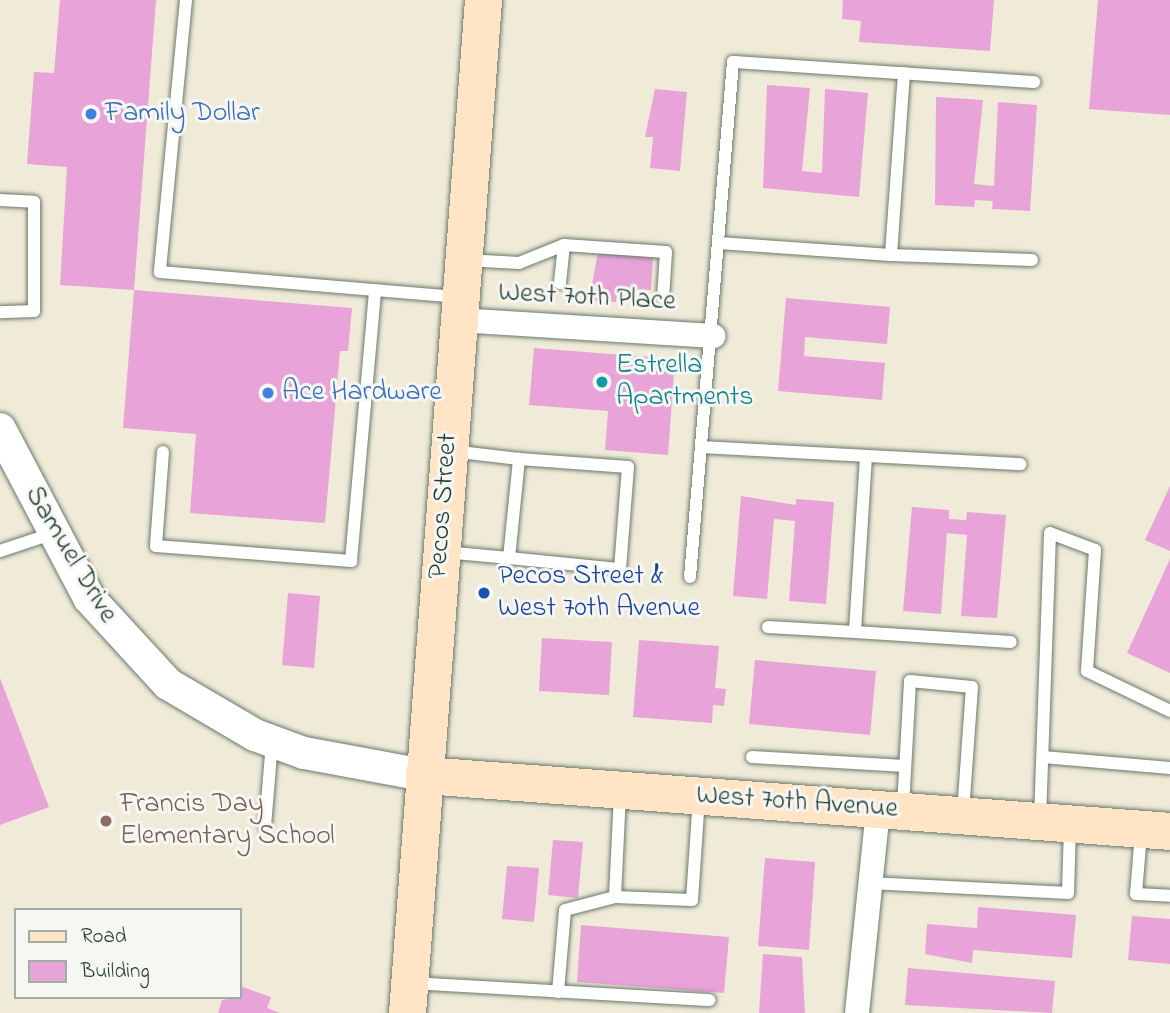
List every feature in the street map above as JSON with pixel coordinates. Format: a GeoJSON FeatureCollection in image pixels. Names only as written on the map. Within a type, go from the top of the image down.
{"type":"FeatureCollection","features":[{"type":"Feature","properties":{"kind":"main road","name":"Pecos Street"},"geometry":{"type":"LineString","coordinates":[[408,998],[483,0]]}},
{"type":"Feature","properties":{"kind":"main road","name":"West 70th Avenue"},"geometry":{"type":"LineString","coordinates":[[424,775],[1156,830]]}},
{"type":"Feature","properties":{"kind":"street","name":"West 70th Place"},"geometry":{"type":"LineString","coordinates":[[459,309],[713,336]]}},
{"type":"Feature","properties":{"kind":"street","name":"Samuel Drive"},"geometry":{"type":"LineString","coordinates":[[0,429],[9,470],[54,534],[89,598],[129,648],[209,712],[272,741],[424,775]]}},
{"type":"Feature","properties":{"kind":"street"},"geometry":{"type":"LineString","coordinates":[[857,1013],[870,883],[890,810]]}},
{"type":"Feature","properties":{"kind":"lane"},"geometry":{"type":"LineString","coordinates":[[186,0],[160,272],[375,290],[459,309]]}},
{"type":"Feature","properties":{"kind":"lane"},"geometry":{"type":"LineString","coordinates":[[690,577],[713,336],[733,62],[1034,82]]}},
{"type":"Feature","properties":{"kind":"lane"},"geometry":{"type":"LineString","coordinates":[[891,255],[904,73]]}},
{"type":"Feature","properties":{"kind":"lane"},"geometry":{"type":"LineString","coordinates":[[0,200],[34,202],[34,311],[0,312]]}},
{"type":"Feature","properties":{"kind":"lane"},"geometry":{"type":"LineString","coordinates":[[719,243],[891,255],[1032,260]]}},
{"type":"Feature","properties":{"kind":"lane"},"geometry":{"type":"LineString","coordinates":[[463,260],[519,263],[564,244],[666,252],[663,298]]}},
{"type":"Feature","properties":{"kind":"lane"},"geometry":{"type":"LineString","coordinates":[[560,283],[564,244]]}},
{"type":"Feature","properties":{"kind":"lane"},"geometry":{"type":"LineString","coordinates":[[163,452],[156,546],[351,561],[375,290]]}},
{"type":"Feature","properties":{"kind":"lane"},"geometry":{"type":"LineString","coordinates":[[702,447],[1021,464]]}},
{"type":"Feature","properties":{"kind":"lane"},"geometry":{"type":"LineString","coordinates":[[441,552],[620,569],[628,467],[448,451]]}},
{"type":"Feature","properties":{"kind":"lane"},"geometry":{"type":"LineString","coordinates":[[855,632],[866,456]]}},
{"type":"Feature","properties":{"kind":"lane"},"geometry":{"type":"LineString","coordinates":[[509,558],[519,458]]}},
{"type":"Feature","properties":{"kind":"lane"},"geometry":{"type":"LineString","coordinates":[[870,883],[1069,893],[1043,757],[1050,533],[1096,550],[1087,671],[1170,711]]}},
{"type":"Feature","properties":{"kind":"lane"},"geometry":{"type":"LineString","coordinates":[[0,551],[54,534]]}},
{"type":"Feature","properties":{"kind":"lane"},"geometry":{"type":"LineString","coordinates":[[768,627],[1011,642]]}},
{"type":"Feature","properties":{"kind":"lane"},"geometry":{"type":"LineString","coordinates":[[890,810],[905,766],[910,681],[972,687],[962,815]]}},
{"type":"Feature","properties":{"kind":"lane"},"geometry":{"type":"LineString","coordinates":[[265,826],[272,741]]}},
{"type":"Feature","properties":{"kind":"lane"},"geometry":{"type":"LineString","coordinates":[[752,757],[905,766]]}},
{"type":"Feature","properties":{"kind":"lane"},"geometry":{"type":"LineString","coordinates":[[1043,757],[1170,768]]}},
{"type":"Feature","properties":{"kind":"lane"},"geometry":{"type":"LineString","coordinates":[[615,897],[620,790]]}},
{"type":"Feature","properties":{"kind":"lane"},"geometry":{"type":"LineString","coordinates":[[558,992],[565,910],[615,897],[692,900],[699,796]]}},
{"type":"Feature","properties":{"kind":"lane"},"geometry":{"type":"LineString","coordinates":[[1156,830],[1136,894],[1170,896]]}},
{"type":"Feature","properties":{"kind":"lane"},"geometry":{"type":"LineString","coordinates":[[408,998],[558,992],[710,1000]]}},
{"type":"Feature","properties":{"kind":"building"},"geometry":{"type":"Polygon","coordinates":[[[60,0],[156,0],[134,290],[60,285],[67,167],[27,164],[34,72],[54,73],[60,0]]]}},
{"type":"Feature","properties":{"kind":"building"},"geometry":{"type":"Polygon","coordinates":[[[843,0],[994,0],[990,51],[859,42],[861,21],[842,19],[843,0]]]}},
{"type":"Feature","properties":{"kind":"building"},"geometry":{"type":"Polygon","coordinates":[[[1098,0],[1170,0],[1170,115],[1089,109],[1098,0]]]}},
{"type":"Feature","properties":{"kind":"building"},"geometry":{"type":"Polygon","coordinates":[[[767,85],[810,88],[802,171],[822,173],[825,89],[868,93],[859,197],[763,188],[767,85]]]}},
{"type":"Feature","properties":{"kind":"building"},"geometry":{"type":"Polygon","coordinates":[[[655,89],[687,92],[680,171],[650,168],[653,137],[645,137],[655,89]]]}},
{"type":"Feature","properties":{"kind":"building"},"geometry":{"type":"Polygon","coordinates":[[[936,97],[983,100],[974,184],[994,186],[998,102],[1037,105],[1030,211],[992,209],[993,201],[975,200],[974,207],[935,205],[936,97]]]}},
{"type":"Feature","properties":{"kind":"building"},"geometry":{"type":"Polygon","coordinates":[[[598,252],[653,255],[651,290],[617,288],[616,302],[589,301],[598,252]]]}},
{"type":"Feature","properties":{"kind":"building","name":"Ace Hardware"},"geometry":{"type":"Polygon","coordinates":[[[134,290],[352,308],[348,351],[340,351],[325,523],[190,513],[196,434],[123,428],[134,290]]]}},
{"type":"Feature","properties":{"kind":"building"},"geometry":{"type":"Polygon","coordinates":[[[786,298],[890,307],[887,344],[805,337],[804,356],[885,363],[882,400],[778,391],[786,298]]]}},
{"type":"Feature","properties":{"kind":"building","name":"Estrella Apartments"},"geometry":{"type":"Polygon","coordinates":[[[534,348],[675,359],[668,455],[605,450],[608,411],[529,405],[534,348]]]}},
{"type":"Feature","properties":{"kind":"building"},"geometry":{"type":"Polygon","coordinates":[[[1170,486],[1170,551],[1145,540],[1170,486]]]}},
{"type":"Feature","properties":{"kind":"building"},"geometry":{"type":"Polygon","coordinates":[[[741,496],[796,505],[796,499],[834,502],[826,604],[789,601],[795,521],[774,519],[767,599],[733,596],[741,496]]]}},
{"type":"Feature","properties":{"kind":"building"},"geometry":{"type":"Polygon","coordinates":[[[912,507],[949,510],[949,519],[966,520],[967,512],[1006,515],[997,618],[961,616],[967,535],[947,533],[941,614],[903,611],[912,507]]]}},
{"type":"Feature","properties":{"kind":"building"},"geometry":{"type":"Polygon","coordinates":[[[1170,559],[1170,673],[1127,653],[1170,559]]]}},
{"type":"Feature","properties":{"kind":"building"},"geometry":{"type":"Polygon","coordinates":[[[288,593],[320,596],[314,668],[282,665],[288,593]]]}},
{"type":"Feature","properties":{"kind":"building"},"geometry":{"type":"Polygon","coordinates":[[[542,638],[612,642],[609,695],[539,691],[542,638]]]}},
{"type":"Feature","properties":{"kind":"building"},"geometry":{"type":"Polygon","coordinates":[[[639,640],[719,646],[715,688],[726,689],[724,706],[713,705],[712,723],[633,717],[639,640]]]}},
{"type":"Feature","properties":{"kind":"building"},"geometry":{"type":"Polygon","coordinates":[[[755,660],[876,671],[870,735],[749,724],[755,660]]]}},
{"type":"Feature","properties":{"kind":"building"},"geometry":{"type":"Polygon","coordinates":[[[0,678],[49,807],[0,825],[0,678]]]}},
{"type":"Feature","properties":{"kind":"building"},"geometry":{"type":"Polygon","coordinates":[[[553,840],[583,842],[578,898],[548,895],[553,840]]]}},
{"type":"Feature","properties":{"kind":"building"},"geometry":{"type":"Polygon","coordinates":[[[765,858],[815,862],[809,950],[758,946],[765,858]]]}},
{"type":"Feature","properties":{"kind":"building"},"geometry":{"type":"Polygon","coordinates":[[[507,866],[539,868],[534,922],[502,919],[507,866]]]}},
{"type":"Feature","properties":{"kind":"building"},"geometry":{"type":"Polygon","coordinates":[[[978,907],[1076,915],[1072,958],[973,950],[972,963],[925,954],[927,924],[977,928],[978,907]]]}},
{"type":"Feature","properties":{"kind":"building"},"geometry":{"type":"Polygon","coordinates":[[[1132,916],[1170,919],[1170,964],[1128,960],[1132,916]]]}},
{"type":"Feature","properties":{"kind":"building"},"geometry":{"type":"Polygon","coordinates":[[[581,925],[729,937],[724,993],[577,982],[581,925]]]}},
{"type":"Feature","properties":{"kind":"building"},"geometry":{"type":"Polygon","coordinates":[[[763,954],[802,957],[805,1013],[759,1013],[763,954]]]}},
{"type":"Feature","properties":{"kind":"building"},"geometry":{"type":"Polygon","coordinates":[[[908,968],[1055,981],[1052,1013],[905,1005],[908,968]]]}},
{"type":"Feature","properties":{"kind":"building"},"geometry":{"type":"Polygon","coordinates":[[[242,987],[271,997],[267,1008],[280,1013],[218,1013],[222,1000],[242,999],[242,987]]]}},
{"type":"Feature","properties":{"kind":"place","name":"Family Dollar"},"geometry":{"type":"Point","coordinates":[91,114]}},
{"type":"Feature","properties":{"kind":"place","name":"Estrella Apartments"},"geometry":{"type":"Point","coordinates":[602,382]}},
{"type":"Feature","properties":{"kind":"place","name":"Ace Hardware"},"geometry":{"type":"Point","coordinates":[268,393]}},
{"type":"Feature","properties":{"kind":"place","name":"Pecos Street & West 70th Avenue"},"geometry":{"type":"Point","coordinates":[484,593]}},
{"type":"Feature","properties":{"kind":"place","name":"Francis Day Elementary School"},"geometry":{"type":"Point","coordinates":[106,821]}}]}
